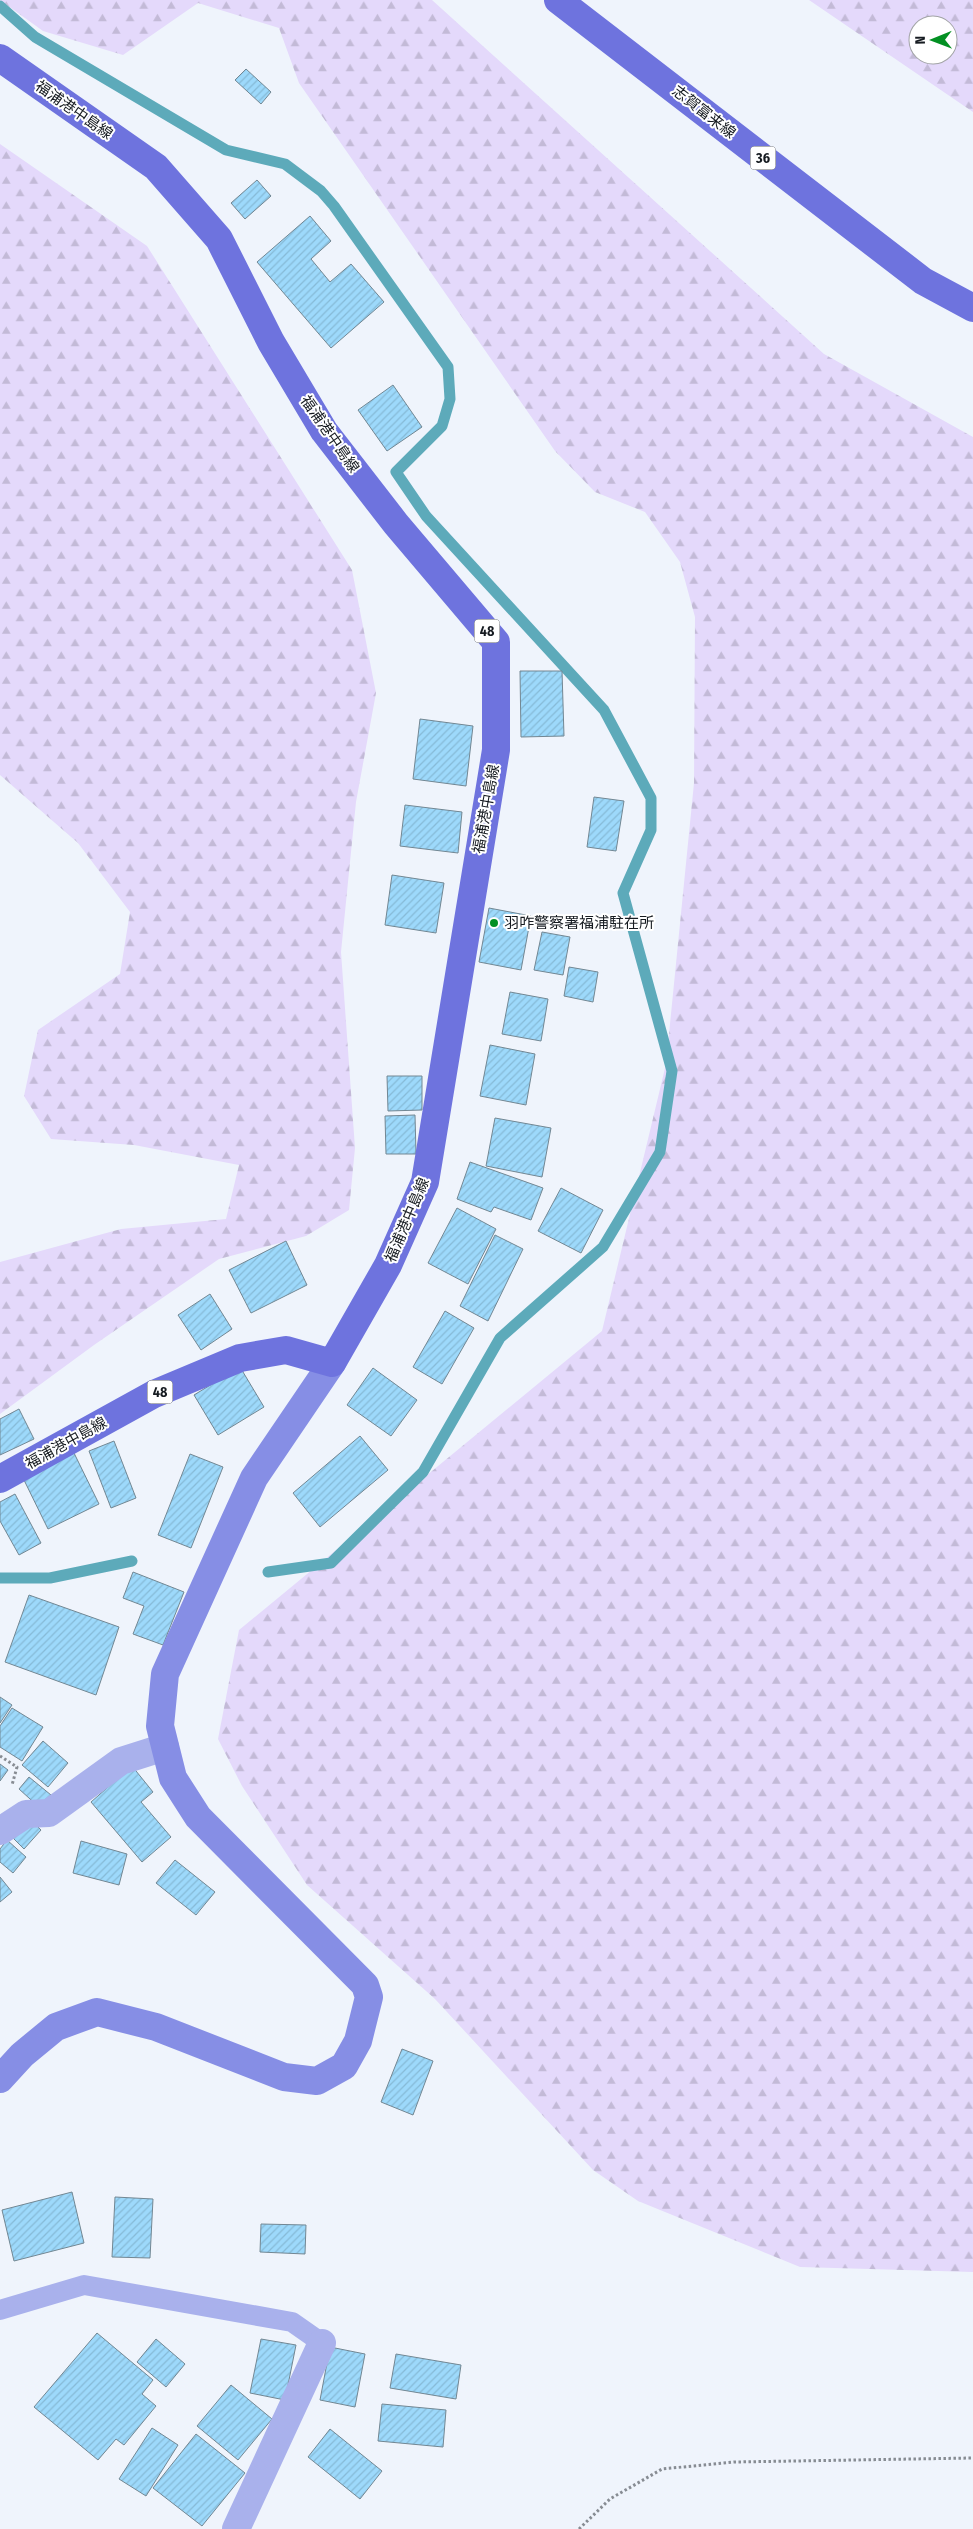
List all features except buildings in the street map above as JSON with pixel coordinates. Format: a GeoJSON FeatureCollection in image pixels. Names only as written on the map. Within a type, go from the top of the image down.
{"type":"FeatureCollection","features":[{"type":"Feature","properties":{"kind":"main road","name":"志賀富来線"},"geometry":{"type":"LineString","coordinates":[[558,0],[923,281],[973,308]]}},
{"type":"Feature","properties":{"kind":"main road","name":"福浦港中島線"},"geometry":{"type":"LineString","coordinates":[[0,58],[156,167],[219,239],[271,342],[324,431],[396,524],[496,642],[496,750],[425,1182],[388,1265],[332,1363],[286,1350],[240,1358],[154,1394],[0,1479]]}},
{"type":"Feature","properties":{"kind":"street"},"geometry":{"type":"LineString","coordinates":[[0,2079],[22,2055],[56,2027],[97,2012],[156,2027],[284,2077],[317,2081],[344,2066],[358,2041],[370,1997],[365,1985],[198,1817],[173,1778],[160,1726],[165,1674],[254,1478],[332,1363]]}},
{"type":"Feature","properties":{"kind":"street"},"geometry":{"type":"LineString","coordinates":[[0,1831],[26,1814],[49,1813],[121,1761],[165,1747]]}},
{"type":"Feature","properties":{"kind":"street"},"geometry":{"type":"LineString","coordinates":[[236,2529],[322,2344]]}},
{"type":"Feature","properties":{"kind":"lane"},"geometry":{"type":"LineString","coordinates":[[0,2310],[84,2285],[292,2322],[322,2344]]}},
{"type":"Feature","properties":{"kind":"path"},"geometry":{"type":"LineString","coordinates":[[579,2529],[610,2499],[662,2469],[734,2462],[973,2458]]}},
{"type":"Feature","properties":{"kind":"green space"},"geometry":{"type":"Polygon","coordinates":[[[0,0],[432,0],[824,354],[973,437],[973,2272],[800,2267],[638,2201],[593,2170],[435,1999],[307,1885],[242,1786],[218,1739],[239,1630],[602,1331],[666,1064],[694,783],[695,617],[680,562],[645,512],[595,492],[555,451],[299,83],[279,28],[198,3],[123,55],[43,31],[0,0]]]}},
{"type":"Feature","properties":{"kind":"green space"},"geometry":{"type":"Polygon","coordinates":[[[809,0],[973,0],[973,112],[809,0]]]}},
{"type":"Feature","properties":{"kind":"green space"},"geometry":{"type":"Polygon","coordinates":[[[0,144],[147,246],[352,570],[376,693],[356,802],[341,952],[355,1148],[349,1210],[306,1236],[219,1259],[94,1345],[0,1414],[0,1262],[121,1229],[226,1219],[239,1165],[134,1145],[51,1139],[24,1096],[38,1030],[120,974],[130,912],[78,843],[0,775],[0,144]]]}},
{"type":"Feature","properties":{"kind":"waterway"},"geometry":{"type":"LineString","coordinates":[[0,6],[35,37],[226,150],[285,164],[321,191],[334,206],[448,367],[450,399],[442,426],[396,472],[426,516],[604,710],[651,798],[651,830],[623,893],[672,1071],[660,1152],[603,1247],[500,1338],[423,1472],[331,1563],[268,1572]]}},
{"type":"Feature","properties":{"kind":"waterway"},"geometry":{"type":"LineString","coordinates":[[0,1578],[50,1578],[132,1561]]}},
{"type":"Feature","properties":{"kind":"place","name":"羽咋警察署福浦駐在所"},"geometry":{"type":"Point","coordinates":[494,923]}}]}
